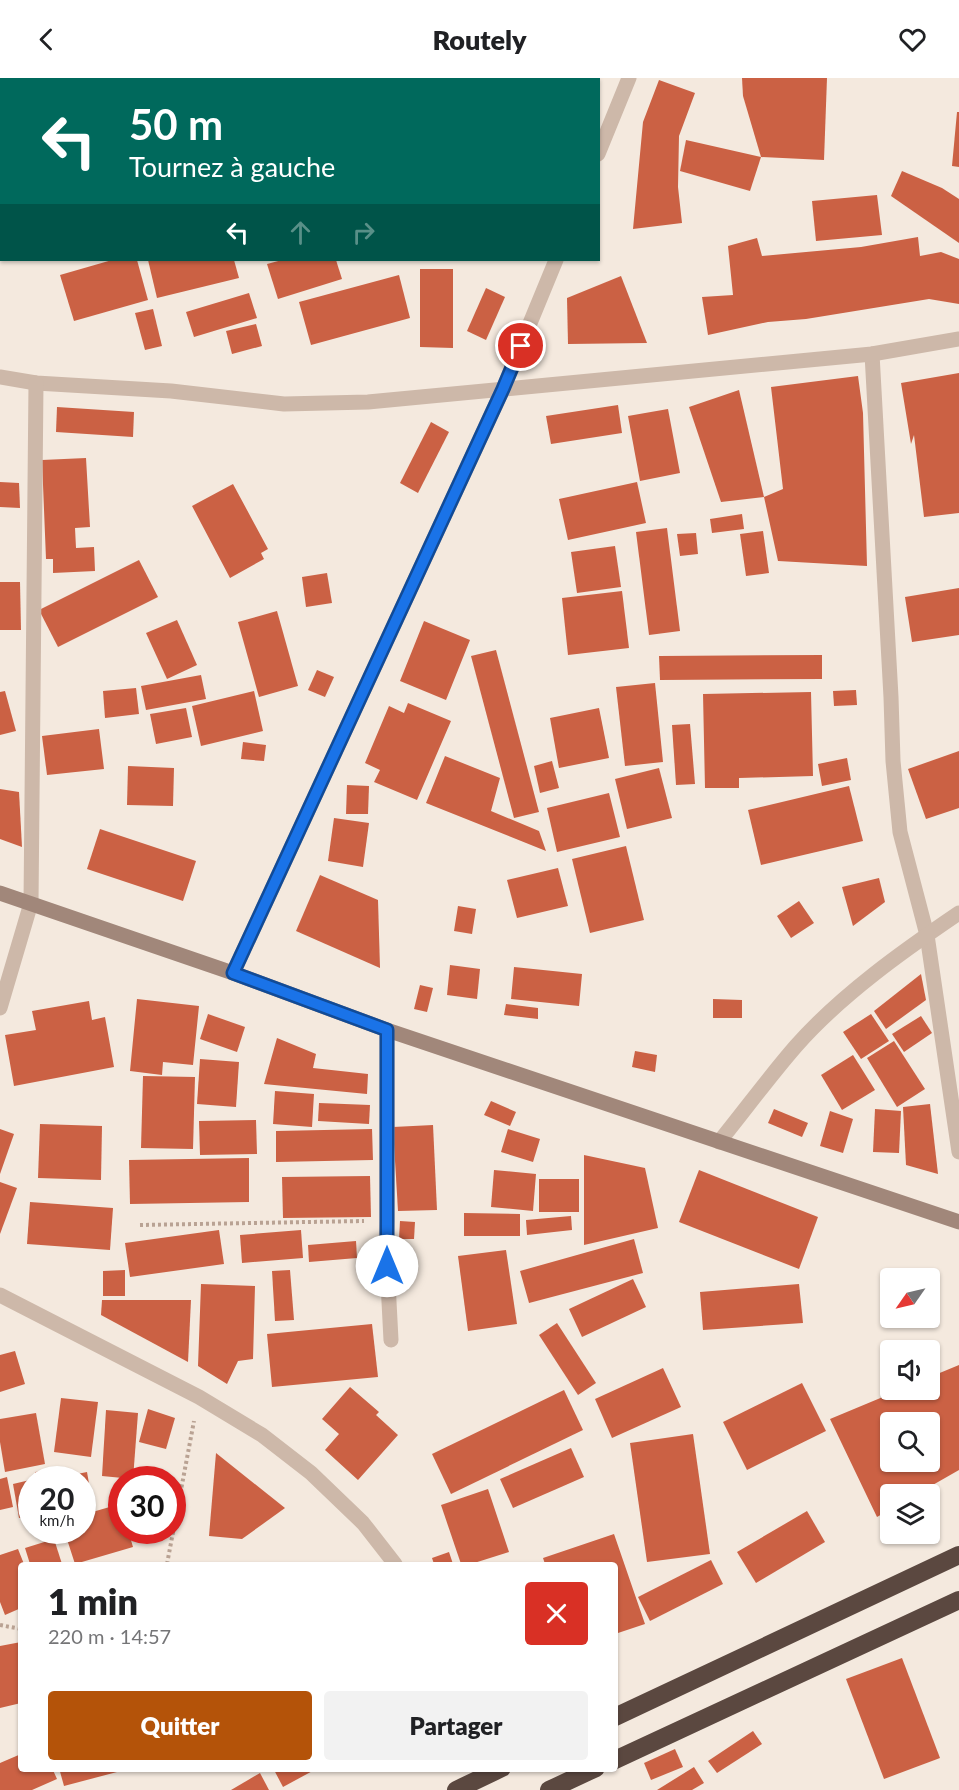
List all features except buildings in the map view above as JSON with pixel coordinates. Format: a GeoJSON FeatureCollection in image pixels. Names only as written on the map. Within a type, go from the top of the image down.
{"type":"FeatureCollection","features":[{"type":"Feature","properties":{"kind":"highway"},"geometry":{"type":"LineString","coordinates":[[618,1716],[959,1555]]}},
{"type":"Feature","properties":{"kind":"highway"},"geometry":{"type":"LineString","coordinates":[[618,1759],[959,1600]]}},
{"type":"Feature","properties":{"kind":"highway"},"geometry":{"type":"LineString","coordinates":[[456,1790],[494,1772]]}},
{"type":"Feature","properties":{"kind":"highway"},"geometry":{"type":"LineString","coordinates":[[549,1790],[587,1772]]}},
{"type":"Feature","properties":{"kind":"main road"},"geometry":{"type":"LineString","coordinates":[[0,893],[233,973],[387,1030],[959,1222]]}},
{"type":"Feature","properties":{"kind":"street"},"geometry":{"type":"LineString","coordinates":[[600,149],[629,78]]}},
{"type":"Feature","properties":{"kind":"street"},"geometry":{"type":"LineString","coordinates":[[233,973],[503,389],[556,261]]}},
{"type":"Feature","properties":{"kind":"street"},"geometry":{"type":"LineString","coordinates":[[0,377],[36,383],[171,391],[284,404],[368,402],[872,354],[959,339]]}},
{"type":"Feature","properties":{"kind":"street"},"geometry":{"type":"LineString","coordinates":[[872,354],[894,773],[900,832],[927,935],[959,1152]]}},
{"type":"Feature","properties":{"kind":"street"},"geometry":{"type":"LineString","coordinates":[[0,1008],[31,903],[36,383]]}},
{"type":"Feature","properties":{"kind":"street"},"geometry":{"type":"LineString","coordinates":[[719,1142],[797,1045],[851,993],[959,913]]}},
{"type":"Feature","properties":{"kind":"street"},"geometry":{"type":"LineString","coordinates":[[387,1030],[386,1244],[391,1340]]}},
{"type":"Feature","properties":{"kind":"street"},"geometry":{"type":"LineString","coordinates":[[0,1295],[199,1397],[262,1435],[311,1473],[363,1523],[393,1562]]}},
{"type":"Feature","properties":{"kind":"path"},"geometry":{"type":"LineString","coordinates":[[140,1225],[387,1221]]}},
{"type":"Feature","properties":{"kind":"path"},"geometry":{"type":"LineString","coordinates":[[167,1562],[199,1397]]}},
{"type":"Feature","properties":{"kind":"path"},"geometry":{"type":"LineString","coordinates":[[0,1625],[18,1628]]}},
{"type":"Feature","properties":{"kind":"route"},"geometry":{"type":"LineString","coordinates":[[387,1266],[387,1030],[233,973],[521,346]]}}]}
